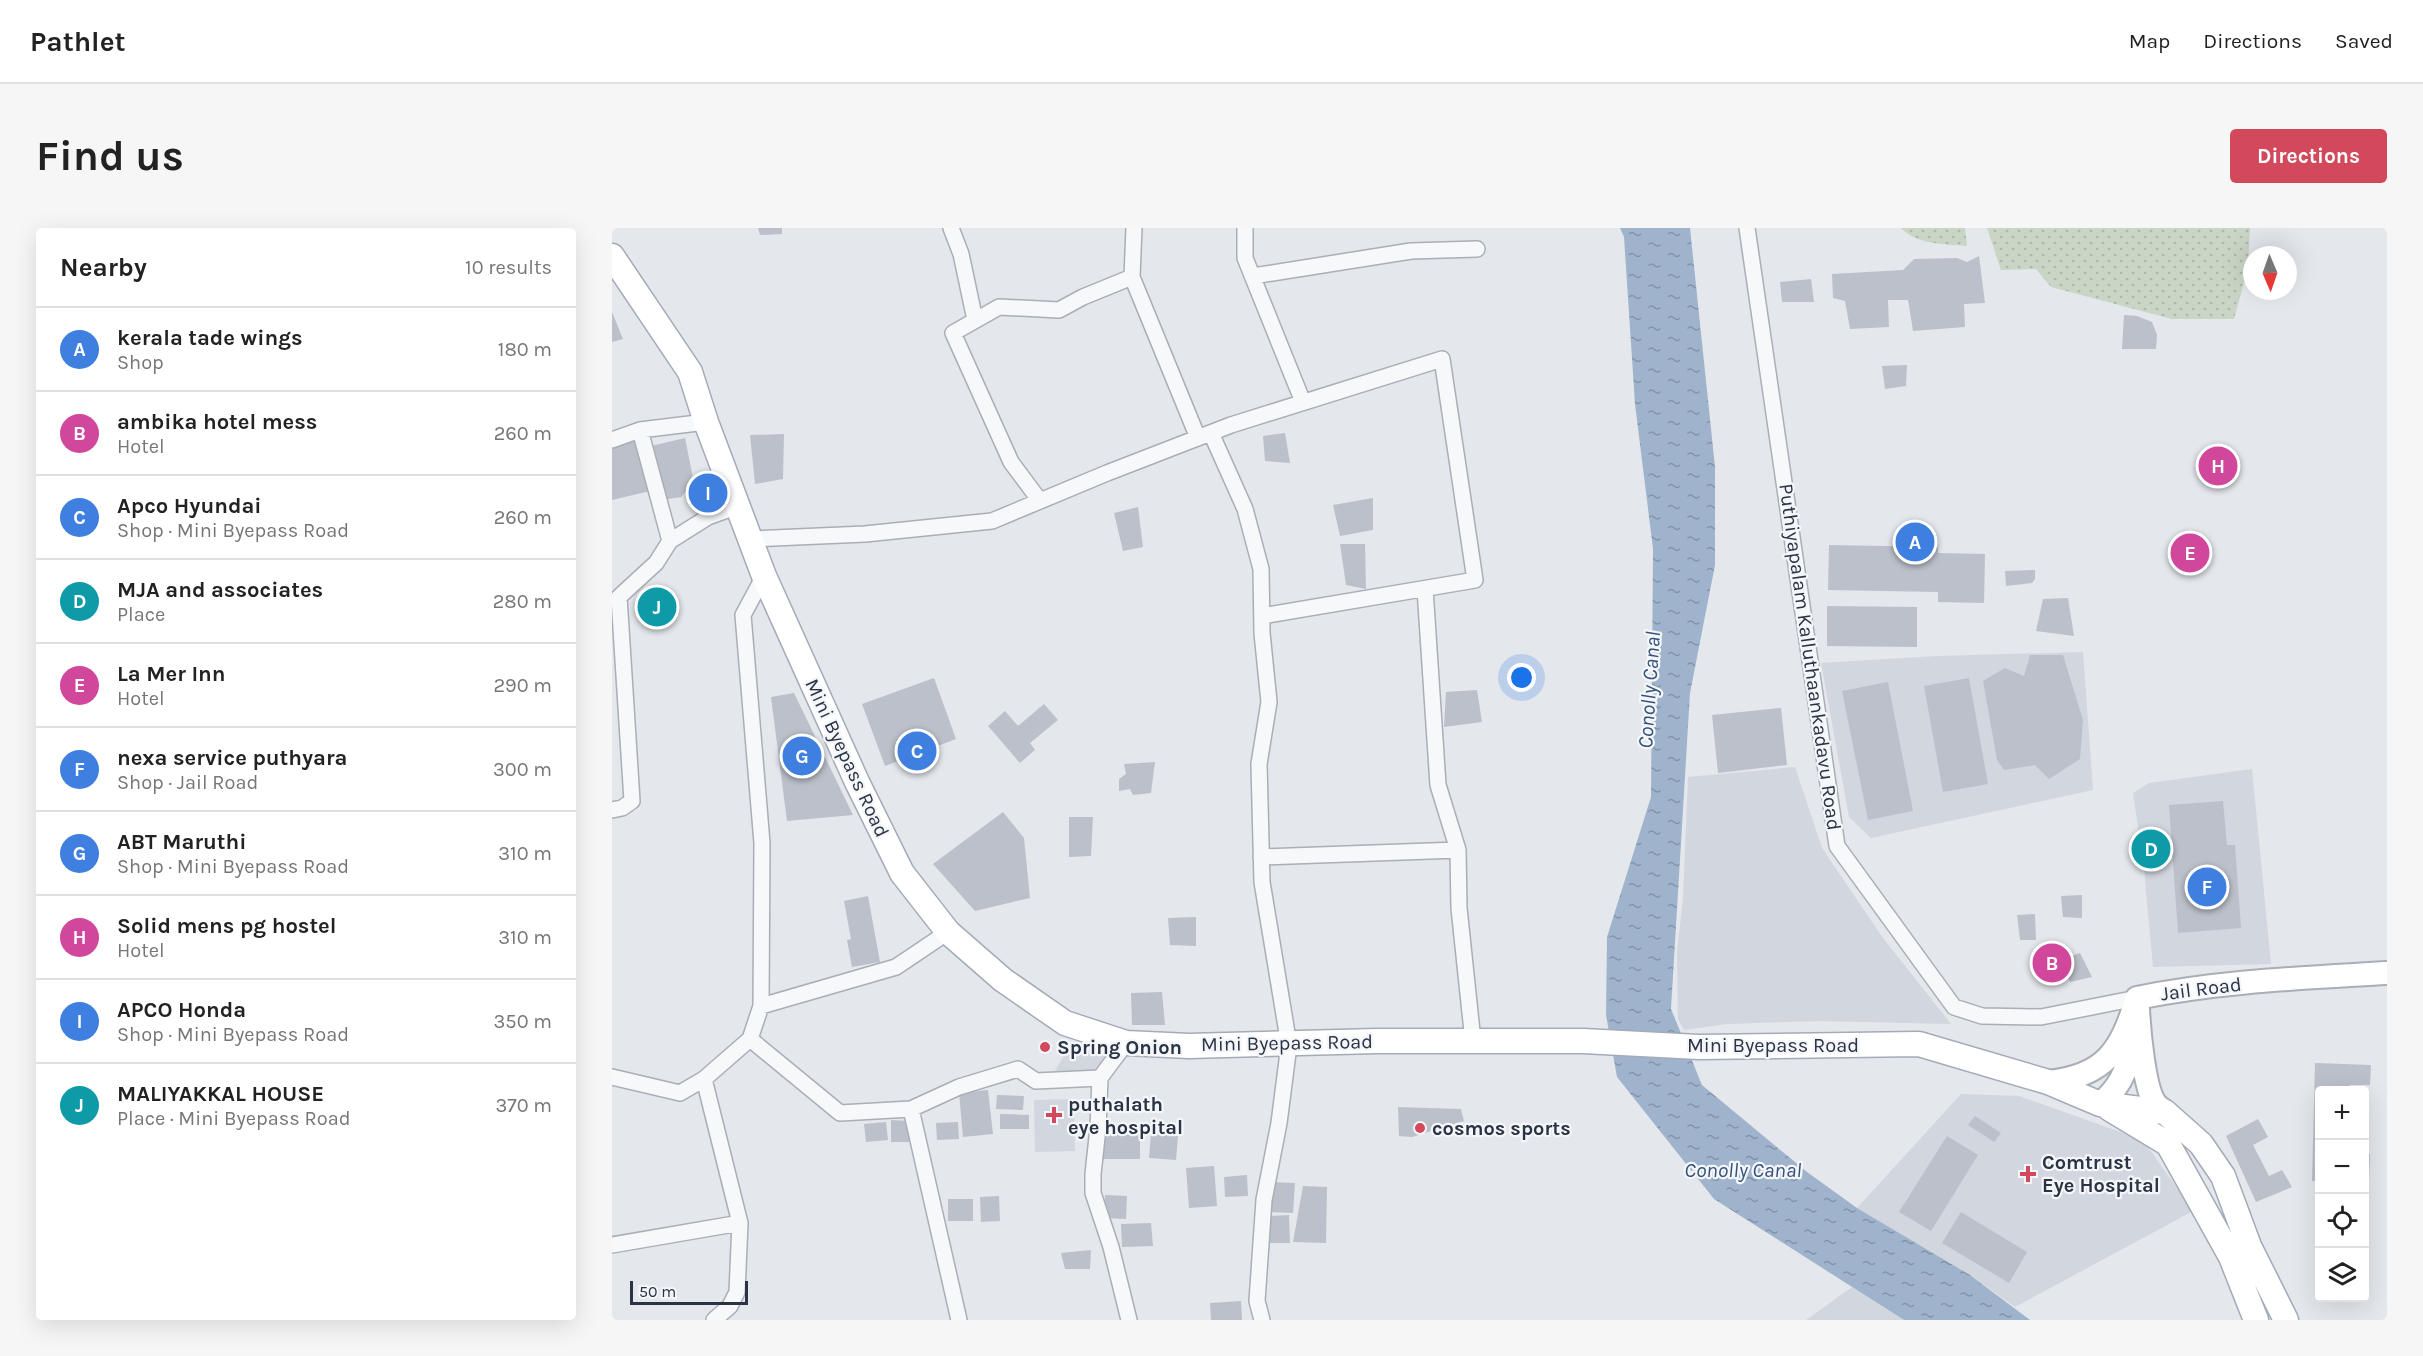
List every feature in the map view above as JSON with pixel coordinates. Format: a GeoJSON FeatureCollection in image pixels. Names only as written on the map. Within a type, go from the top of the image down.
{"type":"FeatureCollection","features":[{"type":"Feature","properties":{"kind":"main road","name":"Mini Byepass Road"},"geometry":{"type":"LineString","coordinates":[[612,256],[690,372],[706,422],[764,576],[857,782],[902,873],[948,932],[1003,980],[1065,1023],[1126,1043],[1189,1046],[1377,1041],[1582,1041],[1699,1047],[1919,1044],[2049,1082],[2100,1104],[2165,1112]]}},
{"type":"Feature","properties":{"kind":"main road"},"geometry":{"type":"LineString","coordinates":[[2100,1104],[2168,1144],[2231,1257],[2256,1320]]}},
{"type":"Feature","properties":{"kind":"main road"},"geometry":{"type":"LineString","coordinates":[[2165,1112],[2201,1144],[2223,1176],[2249,1246],[2286,1320]]}},
{"type":"Feature","properties":{"kind":"street"},"geometry":{"type":"LineString","coordinates":[[951,228],[961,254],[975,320]]}},
{"type":"Feature","properties":{"kind":"street"},"geometry":{"type":"LineString","coordinates":[[1134,228],[1132,277],[1204,435],[1248,519],[1261,569],[1262,616],[1269,702],[1259,764],[1262,882],[1289,1045],[1279,1123],[1264,1200],[1257,1301],[1262,1320]]}},
{"type":"Feature","properties":{"kind":"street"},"geometry":{"type":"LineString","coordinates":[[1245,228],[1245,258],[1303,402]]}},
{"type":"Feature","properties":{"kind":"street","name":"Puthiyapalam Kalluthaankadavu Road"},"geometry":{"type":"LineString","coordinates":[[1748,228],[1837,846],[1954,1008],[1982,1016],[2041,1017],[2137,998]]}},
{"type":"Feature","properties":{"kind":"street"},"geometry":{"type":"LineString","coordinates":[[1253,276],[1411,251],[1477,249]]}},
{"type":"Feature","properties":{"kind":"street"},"geometry":{"type":"LineString","coordinates":[[1040,501],[1011,462],[953,333],[999,307],[1059,310],[1083,297],[1132,277]]}},
{"type":"Feature","properties":{"kind":"street"},"geometry":{"type":"LineString","coordinates":[[750,539],[865,534],[992,521],[1204,435],[1442,359],[1475,580],[1262,616]]}},
{"type":"Feature","properties":{"kind":"street"},"geometry":{"type":"LineString","coordinates":[[612,440],[640,430],[706,422]]}},
{"type":"Feature","properties":{"kind":"street"},"geometry":{"type":"LineString","coordinates":[[640,430],[670,541]]}},
{"type":"Feature","properties":{"kind":"street"},"geometry":{"type":"LineString","coordinates":[[612,810],[622,808],[632,801],[619,597],[656,563],[670,541],[708,517],[738,506]]}},
{"type":"Feature","properties":{"kind":"street"},"geometry":{"type":"LineString","coordinates":[[612,1077],[680,1093],[704,1079],[750,1039],[760,1006],[762,843],[743,615],[764,576]]}},
{"type":"Feature","properties":{"kind":"street"},"geometry":{"type":"LineString","coordinates":[[1425,589],[1438,785],[1458,850],[1459,908],[1473,1041]]}},
{"type":"Feature","properties":{"kind":"street"},"geometry":{"type":"LineString","coordinates":[[1261,857],[1458,850]]}},
{"type":"Feature","properties":{"kind":"street"},"geometry":{"type":"LineString","coordinates":[[760,1006],[896,967],[948,932]]}},
{"type":"Feature","properties":{"kind":"street","name":"Jail Road"},"geometry":{"type":"LineString","coordinates":[[2165,1112],[2154,1102],[2150,1088],[2141,1046],[2137,998],[2165,992],[2290,979],[2387,974]]}},
{"type":"Feature","properties":{"kind":"street"},"geometry":{"type":"LineString","coordinates":[[2049,1082],[2068,1080],[2089,1073],[2105,1062],[2126,1031],[2137,998]]}},
{"type":"Feature","properties":{"kind":"street"},"geometry":{"type":"LineString","coordinates":[[2100,1104],[2115,1091],[2123,1077],[2132,1042],[2137,998]]}},
{"type":"Feature","properties":{"kind":"street"},"geometry":{"type":"LineString","coordinates":[[750,1039],[840,1113],[911,1109],[959,1087],[1018,1069],[1036,1081],[1100,1078]]}},
{"type":"Feature","properties":{"kind":"street"},"geometry":{"type":"LineString","coordinates":[[1126,1043],[1100,1078],[1093,1193],[1111,1246],[1129,1320]]}},
{"type":"Feature","properties":{"kind":"street"},"geometry":{"type":"LineString","coordinates":[[704,1079],[740,1223],[737,1292],[730,1306],[714,1320]]}},
{"type":"Feature","properties":{"kind":"street"},"geometry":{"type":"LineString","coordinates":[[911,1109],[959,1320]]}},
{"type":"Feature","properties":{"kind":"street"},"geometry":{"type":"LineString","coordinates":[[612,1245],[740,1223]]}},
{"type":"Feature","properties":{"kind":"shaded area"},"geometry":{"type":"Polygon","coordinates":[[[2083,652],[2093,790],[1871,838],[1849,817],[1821,663],[1937,656],[2083,652]]]}},
{"type":"Feature","properties":{"kind":"shaded area"},"geometry":{"type":"Polygon","coordinates":[[[1795,767],[1822,848],[1883,938],[1951,1024],[1819,1021],[1727,1024],[1684,1030],[1678,1019],[1677,951],[1683,899],[1688,777],[1795,767]]]}},
{"type":"Feature","properties":{"kind":"shaded area"},"geometry":{"type":"Polygon","coordinates":[[[2252,769],[2271,964],[2153,967],[2144,869],[2133,793],[2149,783],[2252,769]]]}},
{"type":"Feature","properties":{"kind":"shaded area"},"geometry":{"type":"Polygon","coordinates":[[[1070,1045],[1108,1057],[1098,1068],[1086,1074],[1052,1076],[1070,1045]]]}},
{"type":"Feature","properties":{"kind":"shaded area","name":"Comtrust Eye Hospital"},"geometry":{"type":"Polygon","coordinates":[[[1961,1094],[2019,1096],[2143,1140],[2193,1211],[2015,1307],[1970,1275],[1857,1208],[1961,1094]]]}},
{"type":"Feature","properties":{"kind":"shaded area","name":"puthalath eye hospital"},"geometry":{"type":"Polygon","coordinates":[[[1074,1099],[1075,1151],[1035,1152],[1034,1100],[1074,1099]]]}},
{"type":"Feature","properties":{"kind":"shaded area"},"geometry":{"type":"Polygon","coordinates":[[[1852,1287],[1904,1320],[1806,1320],[1852,1287]]]}},
{"type":"Feature","properties":{"kind":"green space"},"geometry":{"type":"Polygon","coordinates":[[[1901,228],[1965,228],[1967,246],[1923,241],[1901,228]]]}},
{"type":"Feature","properties":{"kind":"green space"},"geometry":{"type":"Polygon","coordinates":[[[1987,228],[2250,228],[2249,246],[2243,246],[2243,286],[2234,319],[2172,319],[2051,287],[2036,269],[2001,270],[1987,228]]]}},
{"type":"Feature","properties":{"kind":"water","name":"Conolly Canal"},"geometry":{"type":"Polygon","coordinates":[[[1620,228],[1690,228],[1715,467],[1715,565],[1690,693],[1671,1009],[1702,1085],[1807,1172],[1857,1208],[1970,1275],[2030,1320],[1904,1320],[1714,1199],[1617,1077],[1606,1015],[1607,937],[1651,797],[1653,549],[1635,404],[1624,237],[1620,228]]]}},
{"type":"Feature","properties":{"kind":"building"},"geometry":{"type":"Polygon","coordinates":[[[758,228],[782,228],[782,234],[760,235],[758,228]]]}},
{"type":"Feature","properties":{"kind":"building"},"geometry":{"type":"Polygon","coordinates":[[[1979,256],[1985,303],[1964,304],[1965,327],[1913,331],[1908,300],[1888,300],[1889,327],[1850,329],[1845,301],[1833,298],[1832,274],[1903,270],[1914,259],[1957,258],[1967,262],[1979,256]]]}},
{"type":"Feature","properties":{"kind":"building"},"geometry":{"type":"Polygon","coordinates":[[[1811,279],[1814,302],[1782,302],[1780,282],[1811,279]]]}},
{"type":"Feature","properties":{"kind":"building"},"geometry":{"type":"Polygon","coordinates":[[[612,312],[623,339],[612,342],[612,312]]]}},
{"type":"Feature","properties":{"kind":"building"},"geometry":{"type":"Polygon","coordinates":[[[2124,315],[2137,316],[2152,322],[2157,335],[2156,349],[2122,349],[2124,315]]]}},
{"type":"Feature","properties":{"kind":"building"},"geometry":{"type":"Polygon","coordinates":[[[1907,365],[1906,386],[1885,389],[1882,366],[1907,365]]]}},
{"type":"Feature","properties":{"kind":"building"},"geometry":{"type":"Polygon","coordinates":[[[1285,433],[1290,463],[1265,461],[1263,436],[1285,433]]]}},
{"type":"Feature","properties":{"kind":"building"},"geometry":{"type":"Polygon","coordinates":[[[784,434],[783,479],[755,484],[750,435],[784,434]]]}},
{"type":"Feature","properties":{"kind":"building"},"geometry":{"type":"Polygon","coordinates":[[[636,435],[650,491],[612,500],[612,441],[636,435]]]}},
{"type":"Feature","properties":{"kind":"building"},"geometry":{"type":"Polygon","coordinates":[[[685,438],[694,483],[681,497],[662,500],[651,446],[685,438]]]}},
{"type":"Feature","properties":{"kind":"building"},"geometry":{"type":"Polygon","coordinates":[[[2224,444],[2233,474],[2209,483],[2201,453],[2224,444]]]}},
{"type":"Feature","properties":{"kind":"building"},"geometry":{"type":"Polygon","coordinates":[[[1373,498],[1373,530],[1340,536],[1333,505],[1373,498]]]}},
{"type":"Feature","properties":{"kind":"building"},"geometry":{"type":"Polygon","coordinates":[[[1138,507],[1143,547],[1123,551],[1114,513],[1138,507]]]}},
{"type":"Feature","properties":{"kind":"building"},"geometry":{"type":"Polygon","coordinates":[[[1340,544],[1365,544],[1366,589],[1346,585],[1340,544]]]}},
{"type":"Feature","properties":{"kind":"building"},"geometry":{"type":"Polygon","coordinates":[[[1829,545],[1938,547],[1938,553],[1985,554],[1984,603],[1938,602],[1938,592],[1828,590],[1829,545]]]}},
{"type":"Feature","properties":{"kind":"building"},"geometry":{"type":"Polygon","coordinates":[[[2035,570],[2035,579],[2032,583],[2006,586],[2005,571],[2035,570]]]}},
{"type":"Feature","properties":{"kind":"building"},"geometry":{"type":"Polygon","coordinates":[[[2068,598],[2074,636],[2036,631],[2043,599],[2068,598]]]}},
{"type":"Feature","properties":{"kind":"building"},"geometry":{"type":"Polygon","coordinates":[[[671,603],[671,611],[643,612],[642,604],[671,603]]]}},
{"type":"Feature","properties":{"kind":"building"},"geometry":{"type":"Polygon","coordinates":[[[1827,606],[1917,607],[1917,647],[1827,646],[1827,606]]]}},
{"type":"Feature","properties":{"kind":"building"},"geometry":{"type":"Polygon","coordinates":[[[2030,655],[2063,655],[2083,720],[2080,759],[2049,779],[2035,765],[2004,770],[1997,760],[1983,681],[2005,668],[2024,676],[2030,655]]]}},
{"type":"Feature","properties":{"kind":"building"},"geometry":{"type":"Polygon","coordinates":[[[934,678],[956,739],[885,766],[862,704],[934,678]]]}},
{"type":"Feature","properties":{"kind":"building"},"geometry":{"type":"Polygon","coordinates":[[[1969,678],[1988,784],[1943,792],[1924,686],[1969,678]]]}},
{"type":"Feature","properties":{"kind":"building"},"geometry":{"type":"Polygon","coordinates":[[[1888,682],[1913,811],[1868,820],[1842,691],[1888,682]]]}},
{"type":"Feature","properties":{"kind":"building"},"geometry":{"type":"Polygon","coordinates":[[[1477,690],[1482,722],[1444,727],[1446,692],[1477,690]]]}},
{"type":"Feature","properties":{"kind":"building"},"geometry":{"type":"Polygon","coordinates":[[[794,693],[853,815],[787,821],[771,697],[794,693]]]}},
{"type":"Feature","properties":{"kind":"building"},"geometry":{"type":"Polygon","coordinates":[[[1044,704],[1058,720],[1030,743],[1035,750],[1020,763],[988,726],[1005,711],[1018,726],[1044,704]]]}},
{"type":"Feature","properties":{"kind":"building"},"geometry":{"type":"Polygon","coordinates":[[[1781,708],[1787,765],[1718,773],[1712,715],[1781,708]]]}},
{"type":"Feature","properties":{"kind":"building"},"geometry":{"type":"Polygon","coordinates":[[[1155,762],[1151,793],[1133,795],[1130,789],[1119,791],[1119,779],[1126,774],[1124,764],[1155,762]]]}},
{"type":"Feature","properties":{"kind":"building"},"geometry":{"type":"Polygon","coordinates":[[[2223,801],[2227,845],[2235,845],[2241,928],[2178,933],[2169,805],[2223,801]]]}},
{"type":"Feature","properties":{"kind":"building"},"geometry":{"type":"Polygon","coordinates":[[[1003,812],[1024,838],[1030,898],[975,911],[933,864],[1003,812]]]}},
{"type":"Feature","properties":{"kind":"building"},"geometry":{"type":"Polygon","coordinates":[[[1069,817],[1093,817],[1091,856],[1069,857],[1069,817]]]}},
{"type":"Feature","properties":{"kind":"building"},"geometry":{"type":"Polygon","coordinates":[[[2158,828],[2160,857],[2143,858],[2141,829],[2158,828]]]}},
{"type":"Feature","properties":{"kind":"building"},"geometry":{"type":"Polygon","coordinates":[[[2082,895],[2082,918],[2063,917],[2061,896],[2082,895]]]}},
{"type":"Feature","properties":{"kind":"building"},"geometry":{"type":"Polygon","coordinates":[[[868,896],[880,962],[852,967],[847,940],[851,939],[844,901],[868,896]]]}},
{"type":"Feature","properties":{"kind":"building"},"geometry":{"type":"Polygon","coordinates":[[[2035,914],[2036,940],[2020,940],[2017,915],[2035,914]]]}},
{"type":"Feature","properties":{"kind":"building"},"geometry":{"type":"Polygon","coordinates":[[[1196,917],[1196,946],[1170,945],[1168,918],[1196,917]]]}},
{"type":"Feature","properties":{"kind":"building"},"geometry":{"type":"Polygon","coordinates":[[[2080,953],[2092,977],[2070,982],[2059,960],[2080,953]]]}},
{"type":"Feature","properties":{"kind":"building"},"geometry":{"type":"Polygon","coordinates":[[[2053,960],[2059,970],[2046,972],[2044,966],[2053,960]]]}},
{"type":"Feature","properties":{"kind":"building"},"geometry":{"type":"Polygon","coordinates":[[[1162,992],[1165,1025],[1132,1025],[1131,993],[1162,992]]]}},
{"type":"Feature","properties":{"kind":"building"},"geometry":{"type":"Polygon","coordinates":[[[2315,1063],[2371,1065],[2370,1085],[2315,1086],[2315,1181],[2312,1181],[2315,1063]]]}},
{"type":"Feature","properties":{"kind":"building"},"geometry":{"type":"Polygon","coordinates":[[[988,1090],[993,1134],[963,1137],[959,1093],[988,1090]]]}},
{"type":"Feature","properties":{"kind":"building"},"geometry":{"type":"Polygon","coordinates":[[[997,1095],[1024,1096],[1023,1110],[996,1109],[997,1095]]]}},
{"type":"Feature","properties":{"kind":"building","name":"cosmos sports"},"geometry":{"type":"Polygon","coordinates":[[[1398,1107],[1461,1109],[1464,1121],[1412,1137],[1399,1136],[1398,1107]]]}},
{"type":"Feature","properties":{"kind":"building"},"geometry":{"type":"Polygon","coordinates":[[[1000,1114],[1029,1115],[1029,1129],[1000,1129],[1000,1114]]]}},
{"type":"Feature","properties":{"kind":"building"},"geometry":{"type":"Polygon","coordinates":[[[1975,1116],[2001,1133],[1994,1142],[1968,1125],[1975,1116]]]}},
{"type":"Feature","properties":{"kind":"building"},"geometry":{"type":"Polygon","coordinates":[[[2258,1119],[2268,1137],[2253,1145],[2269,1176],[2282,1170],[2292,1187],[2256,1202],[2226,1136],[2258,1119]]]}},
{"type":"Feature","properties":{"kind":"building"},"geometry":{"type":"Polygon","coordinates":[[[891,1120],[909,1121],[909,1142],[891,1142],[891,1120]]]}},
{"type":"Feature","properties":{"kind":"building"},"geometry":{"type":"Polygon","coordinates":[[[886,1122],[888,1140],[866,1142],[864,1124],[886,1122]]]}},
{"type":"Feature","properties":{"kind":"building"},"geometry":{"type":"Polygon","coordinates":[[[958,1122],[959,1139],[937,1140],[936,1123],[958,1122]]]}},
{"type":"Feature","properties":{"kind":"building"},"geometry":{"type":"Polygon","coordinates":[[[1131,1124],[1131,1133],[1140,1133],[1140,1159],[1101,1159],[1101,1125],[1131,1124]]]}},
{"type":"Feature","properties":{"kind":"building"},"geometry":{"type":"Polygon","coordinates":[[[1151,1134],[1178,1136],[1176,1160],[1149,1158],[1151,1134]]]}},
{"type":"Feature","properties":{"kind":"building"},"geometry":{"type":"Polygon","coordinates":[[[1947,1136],[1978,1155],[1931,1231],[1899,1212],[1947,1136]]]}},
{"type":"Feature","properties":{"kind":"building"},"geometry":{"type":"Polygon","coordinates":[[[1214,1166],[1217,1206],[1189,1208],[1186,1168],[1214,1166]]]}},
{"type":"Feature","properties":{"kind":"building"},"geometry":{"type":"Polygon","coordinates":[[[1247,1175],[1248,1196],[1225,1197],[1224,1177],[1247,1175]]]}},
{"type":"Feature","properties":{"kind":"building"},"geometry":{"type":"Polygon","coordinates":[[[1270,1182],[1295,1183],[1293,1213],[1269,1212],[1270,1182]]]}},
{"type":"Feature","properties":{"kind":"building"},"geometry":{"type":"Polygon","coordinates":[[[1303,1186],[1327,1187],[1326,1243],[1293,1242],[1303,1186]]]}},
{"type":"Feature","properties":{"kind":"building"},"geometry":{"type":"Polygon","coordinates":[[[1105,1195],[1127,1196],[1126,1219],[1104,1218],[1105,1195]]]}},
{"type":"Feature","properties":{"kind":"building"},"geometry":{"type":"Polygon","coordinates":[[[999,1196],[1000,1221],[981,1222],[980,1197],[999,1196]]]}},
{"type":"Feature","properties":{"kind":"building"},"geometry":{"type":"Polygon","coordinates":[[[948,1199],[973,1199],[973,1221],[948,1221],[948,1199]]]}},
{"type":"Feature","properties":{"kind":"building"},"geometry":{"type":"Polygon","coordinates":[[[1961,1212],[2027,1252],[2009,1283],[1942,1243],[1961,1212]]]}},
{"type":"Feature","properties":{"kind":"building"},"geometry":{"type":"Polygon","coordinates":[[[1289,1215],[1290,1243],[1269,1243],[1268,1216],[1289,1215]]]}},
{"type":"Feature","properties":{"kind":"building"},"geometry":{"type":"Polygon","coordinates":[[[1151,1223],[1153,1246],[1122,1247],[1121,1224],[1151,1223]]]}},
{"type":"Feature","properties":{"kind":"building"},"geometry":{"type":"Polygon","coordinates":[[[1091,1250],[1090,1269],[1065,1269],[1061,1253],[1091,1250]]]}},
{"type":"Feature","properties":{"kind":"building"},"geometry":{"type":"Polygon","coordinates":[[[1241,1301],[1242,1320],[1211,1320],[1210,1303],[1241,1301]]]}},
{"type":"Feature","properties":{"kind":"place","name":"Solid mens pg hostel"},"geometry":{"type":"Point","coordinates":[2218,466]}},
{"type":"Feature","properties":{"kind":"place","name":"APCO Honda"},"geometry":{"type":"Point","coordinates":[708,493]}},
{"type":"Feature","properties":{"kind":"place","name":"kerala tade wings"},"geometry":{"type":"Point","coordinates":[1915,542]}},
{"type":"Feature","properties":{"kind":"place","name":"La Mer Inn"},"geometry":{"type":"Point","coordinates":[2190,553]}},
{"type":"Feature","properties":{"kind":"place","name":"MALIYAKKAL HOUSE"},"geometry":{"type":"Point","coordinates":[657,607]}},
{"type":"Feature","properties":{"kind":"place","name":"Apco Hyundai"},"geometry":{"type":"Point","coordinates":[917,751]}},
{"type":"Feature","properties":{"kind":"place","name":"ABT Maruthi"},"geometry":{"type":"Point","coordinates":[802,756]}},
{"type":"Feature","properties":{"kind":"place","name":"MJA and associates"},"geometry":{"type":"Point","coordinates":[2151,849]}},
{"type":"Feature","properties":{"kind":"place","name":"nexa service puthyara"},"geometry":{"type":"Point","coordinates":[2207,887]}},
{"type":"Feature","properties":{"kind":"place","name":"ambika hotel mess"},"geometry":{"type":"Point","coordinates":[2052,963]}},
{"type":"Feature","properties":{"kind":"place","name":"Spring Onion"},"geometry":{"type":"Point","coordinates":[1045,1047]}},
{"type":"Feature","properties":{"kind":"place","name":"puthalath eye hospital"},"geometry":{"type":"Point","coordinates":[1054,1115]}},
{"type":"Feature","properties":{"kind":"place","name":"cosmos sports"},"geometry":{"type":"Point","coordinates":[1420,1128]}},
{"type":"Feature","properties":{"kind":"place","name":"Comtrust Eye Hospital"},"geometry":{"type":"Point","coordinates":[2028,1174]}}]}
